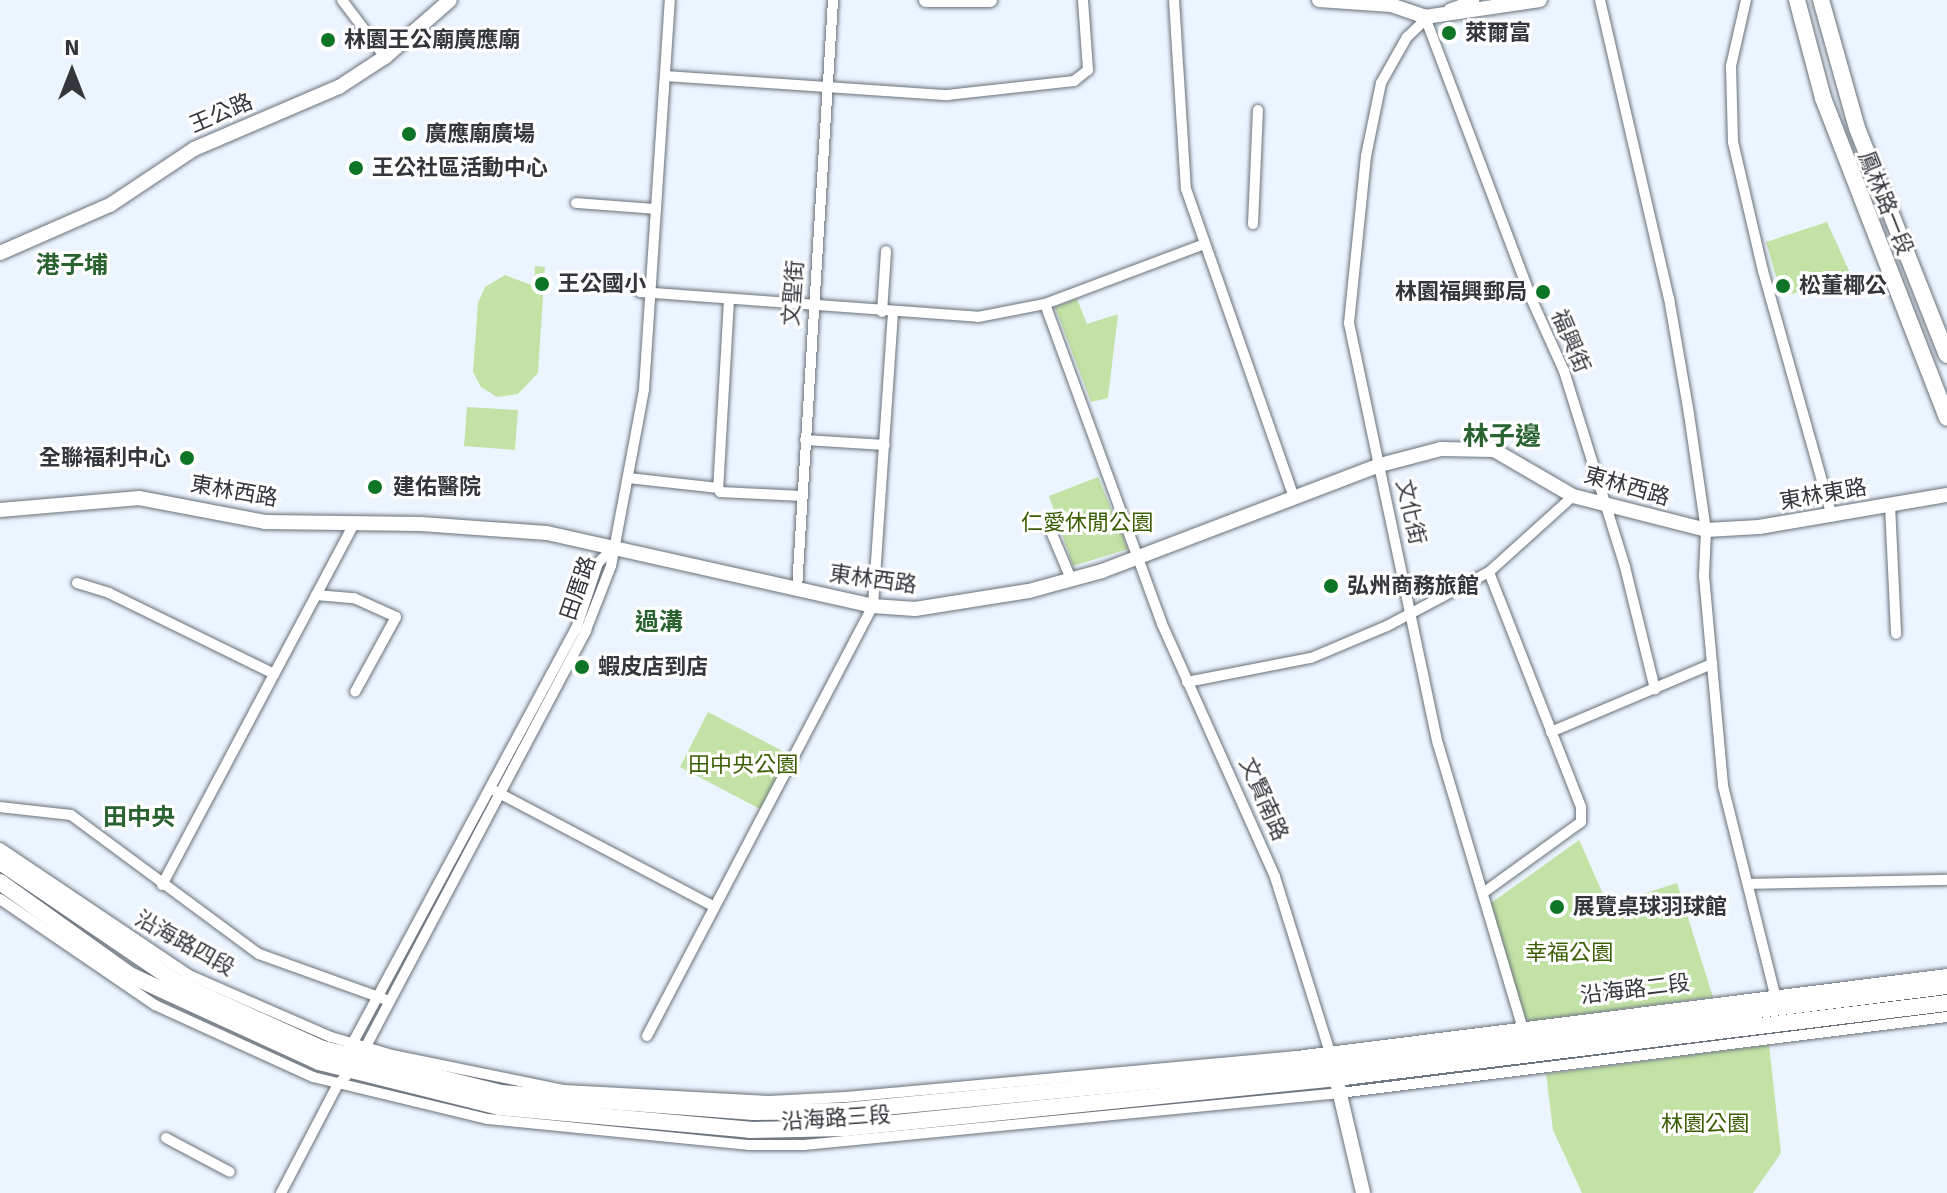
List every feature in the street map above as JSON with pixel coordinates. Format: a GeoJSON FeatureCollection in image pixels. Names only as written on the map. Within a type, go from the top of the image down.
{"type":"FeatureCollection","features":[{"type":"Feature","properties":{"kind":"main road","name":"鳳林路一段"},"geometry":{"type":"LineString","coordinates":[[1797,0],[1823,98],[1947,418]]}},
{"type":"Feature","properties":{"kind":"main road","name":"鳳林路一段"},"geometry":{"type":"LineString","coordinates":[[1821,0],[1857,128],[1947,355]]}},
{"type":"Feature","properties":{"kind":"main road","name":"沿海路四段"},"geometry":{"type":"LineString","coordinates":[[0,862],[181,985],[350,1061]]}},
{"type":"Feature","properties":{"kind":"main road"},"geometry":{"type":"LineString","coordinates":[[0,882],[169,996],[350,1061]]}},
{"type":"Feature","properties":{"kind":"main road","name":"沿海路二段"},"geometry":{"type":"LineString","coordinates":[[1335,1072],[1779,1013],[1947,986]]}},
{"type":"Feature","properties":{"kind":"main road","name":"沿海路二段"},"geometry":{"type":"LineString","coordinates":[[1779,1013],[1947,1003]]}},
{"type":"Feature","properties":{"kind":"main road","name":"沿海路三段"},"geometry":{"type":"LineString","coordinates":[[350,1061],[501,1093],[766,1107],[1122,1093]]}},
{"type":"Feature","properties":{"kind":"main road","name":"沿海路三段"},"geometry":{"type":"LineString","coordinates":[[350,1061],[499,1107],[574,1123],[766,1138],[847,1134],[1122,1093],[1335,1072]]}},
{"type":"Feature","properties":{"kind":"street"},"geometry":{"type":"LineString","coordinates":[[342,0],[385,57]]}},
{"type":"Feature","properties":{"kind":"street","name":"王公路"},"geometry":{"type":"LineString","coordinates":[[0,253],[110,205],[194,149],[339,87],[385,57],[450,0]]}},
{"type":"Feature","properties":{"kind":"street","name":"田厝路"},"geometry":{"type":"LineString","coordinates":[[350,1061],[389,1001],[576,629],[598,563],[612,549],[644,389],[645,293],[656,209],[670,0]]}},
{"type":"Feature","properties":{"kind":"street","name":"文聖街"},"geometry":{"type":"LineString","coordinates":[[797,589],[833,0]]}},
{"type":"Feature","properties":{"kind":"street"},"geometry":{"type":"LineString","coordinates":[[926,0],[990,0]]}},
{"type":"Feature","properties":{"kind":"street"},"geometry":{"type":"LineString","coordinates":[[665,76],[947,95],[979,95],[1085,77],[1083,0]]}},
{"type":"Feature","properties":{"kind":"street"},"geometry":{"type":"LineString","coordinates":[[1174,0],[1186,189],[1202,245],[1294,498]]}},
{"type":"Feature","properties":{"kind":"street"},"geometry":{"type":"LineString","coordinates":[[1319,0],[1391,5],[1425,17],[1540,0]]}},
{"type":"Feature","properties":{"kind":"street"},"geometry":{"type":"LineString","coordinates":[[1425,17],[1474,0]]}},
{"type":"Feature","properties":{"kind":"street"},"geometry":{"type":"LineString","coordinates":[[1600,0],[1669,298],[1706,530],[1704,576],[1723,786],[1779,1013]]}},
{"type":"Feature","properties":{"kind":"street"},"geometry":{"type":"LineString","coordinates":[[1746,0],[1731,66],[1733,142],[1763,271],[1832,516]]}},
{"type":"Feature","properties":{"kind":"street","name":"文化街"},"geometry":{"type":"LineString","coordinates":[[1425,17],[1394,56],[1381,83],[1366,156],[1348,305],[1438,744],[1530,1046]]}},
{"type":"Feature","properties":{"kind":"street","name":"福興街"},"geometry":{"type":"LineString","coordinates":[[1425,17],[1531,298],[1564,371],[1603,506],[1625,567],[1655,689]]}},
{"type":"Feature","properties":{"kind":"street"},"geometry":{"type":"LineString","coordinates":[[1253,224],[1258,110]]}},
{"type":"Feature","properties":{"kind":"street"},"geometry":{"type":"LineString","coordinates":[[576,203],[656,209]]}},
{"type":"Feature","properties":{"kind":"street"},"geometry":{"type":"LineString","coordinates":[[645,293],[888,313],[978,317],[1045,304],[1202,245]]}},
{"type":"Feature","properties":{"kind":"street"},"geometry":{"type":"LineString","coordinates":[[647,1036],[873,606],[885,445],[886,251]]}},
{"type":"Feature","properties":{"kind":"street"},"geometry":{"type":"LineString","coordinates":[[718,488],[729,300]]}},
{"type":"Feature","properties":{"kind":"street","name":"文賢南路"},"geometry":{"type":"LineString","coordinates":[[1045,304],[1187,682],[1275,877],[1335,1072],[1363,1193]]}},
{"type":"Feature","properties":{"kind":"street"},"geometry":{"type":"LineString","coordinates":[[805,440],[885,445]]}},
{"type":"Feature","properties":{"kind":"street","name":"東林西路"},"geometry":{"type":"LineString","coordinates":[[0,510],[139,498],[265,522],[355,522],[547,533],[873,606],[946,607],[1071,579],[1140,559],[1380,465],[1468,446],[1522,463],[1573,496],[1706,530]]}},
{"type":"Feature","properties":{"kind":"street"},"geometry":{"type":"LineString","coordinates":[[628,478],[718,488],[720,492],[802,496]]}},
{"type":"Feature","properties":{"kind":"street","name":"東林東路"},"geometry":{"type":"LineString","coordinates":[[1706,530],[1832,516],[1947,495]]}},
{"type":"Feature","properties":{"kind":"street"},"geometry":{"type":"LineString","coordinates":[[1187,682],[1311,658],[1413,611],[1489,572],[1573,496]]}},
{"type":"Feature","properties":{"kind":"street"},"geometry":{"type":"LineString","coordinates":[[1890,505],[1896,634]]}},
{"type":"Feature","properties":{"kind":"street"},"geometry":{"type":"LineString","coordinates":[[162,885],[355,522]]}},
{"type":"Feature","properties":{"kind":"street"},"geometry":{"type":"LineString","coordinates":[[1050,529],[1071,579]]}},
{"type":"Feature","properties":{"kind":"street"},"geometry":{"type":"LineString","coordinates":[[1483,893],[1581,822],[1581,807],[1489,572]]}},
{"type":"Feature","properties":{"kind":"street"},"geometry":{"type":"LineString","coordinates":[[77,583],[109,593],[274,674]]}},
{"type":"Feature","properties":{"kind":"street"},"geometry":{"type":"LineString","coordinates":[[316,595],[354,598],[396,617],[355,692]]}},
{"type":"Feature","properties":{"kind":"street"},"geometry":{"type":"LineString","coordinates":[[1551,732],[1712,664]]}},
{"type":"Feature","properties":{"kind":"street"},"geometry":{"type":"LineString","coordinates":[[495,791],[713,906]]}},
{"type":"Feature","properties":{"kind":"street","name":"田厝路"},"geometry":{"type":"LineString","coordinates":[[350,1061],[377,997],[495,791]]}},
{"type":"Feature","properties":{"kind":"street"},"geometry":{"type":"LineString","coordinates":[[0,807],[71,815],[259,954],[389,1001]]}},
{"type":"Feature","properties":{"kind":"street","name":"沿海路四段"},"geometry":{"type":"LineString","coordinates":[[0,848],[189,975],[350,1061]]}},
{"type":"Feature","properties":{"kind":"street"},"geometry":{"type":"LineString","coordinates":[[1748,884],[1947,880]]}},
{"type":"Feature","properties":{"kind":"street"},"geometry":{"type":"LineString","coordinates":[[0,899],[155,1005],[350,1061],[281,1193]]}},
{"type":"Feature","properties":{"kind":"street","name":"沿海路二段"},"geometry":{"type":"LineString","coordinates":[[1335,1072],[1779,1013],[1947,974]]}},
{"type":"Feature","properties":{"kind":"street","name":"沿海路二段"},"geometry":{"type":"LineString","coordinates":[[1779,1013],[1947,1017]]}},
{"type":"Feature","properties":{"kind":"street","name":"沿海路三段"},"geometry":{"type":"LineString","coordinates":[[1122,1093],[1335,1072]]}},
{"type":"Feature","properties":{"kind":"street"},"geometry":{"type":"LineString","coordinates":[[766,1107],[766,1138]]}},
{"type":"Feature","properties":{"kind":"street"},"geometry":{"type":"LineString","coordinates":[[166,1138],[230,1172]]}},
{"type":"Feature","properties":{"kind":"green space"},"geometry":{"type":"Polygon","coordinates":[[[1827,222],[1851,275],[1782,297],[1766,242],[1827,222]]]}},
{"type":"Feature","properties":{"kind":"green space"},"geometry":{"type":"Polygon","coordinates":[[[535,266],[545,267],[538,373],[518,394],[497,397],[481,387],[473,372],[478,303],[485,287],[505,275],[534,286],[535,266]]]}},
{"type":"Feature","properties":{"kind":"green space"},"geometry":{"type":"Polygon","coordinates":[[[1077,299],[1087,324],[1118,314],[1108,398],[1091,402],[1055,307],[1077,299]]]}},
{"type":"Feature","properties":{"kind":"green space"},"geometry":{"type":"Polygon","coordinates":[[[467,407],[518,410],[515,450],[464,446],[467,407]]]}},
{"type":"Feature","properties":{"kind":"green space","name":"仁愛休閒公園"},"geometry":{"type":"Polygon","coordinates":[[[1098,477],[1128,549],[1073,566],[1049,496],[1098,477]]]}},
{"type":"Feature","properties":{"kind":"green space","name":"田中央公園"},"geometry":{"type":"Polygon","coordinates":[[[708,712],[790,755],[760,809],[680,767],[708,712]]]}},
{"type":"Feature","properties":{"kind":"green space","name":"幸福公園"},"geometry":{"type":"Polygon","coordinates":[[[1579,840],[1608,905],[1677,883],[1713,997],[1531,1021],[1523,1017],[1491,903],[1579,840]]]}},
{"type":"Feature","properties":{"kind":"green space","name":"林園公園"},"geometry":{"type":"Polygon","coordinates":[[[1769,1045],[1781,1153],[1753,1193],[1582,1193],[1553,1130],[1546,1074],[1769,1045]]]}},
{"type":"Feature","properties":{"kind":"place","name":"萊爾富"},"geometry":{"type":"Point","coordinates":[1449,33]}},
{"type":"Feature","properties":{"kind":"place","name":"林園王公廟廣應廟"},"geometry":{"type":"Point","coordinates":[328,40]}},
{"type":"Feature","properties":{"kind":"place","name":"廣應廟廣場"},"geometry":{"type":"Point","coordinates":[409,134]}},
{"type":"Feature","properties":{"kind":"place","name":"王公社區活動中心"},"geometry":{"type":"Point","coordinates":[356,168]}},
{"type":"Feature","properties":{"kind":"place","name":"王公國小"},"geometry":{"type":"Point","coordinates":[542,284]}},
{"type":"Feature","properties":{"kind":"place","name":"松董椰公"},"geometry":{"type":"Point","coordinates":[1783,286]}},
{"type":"Feature","properties":{"kind":"place","name":"林園福興郵局"},"geometry":{"type":"Point","coordinates":[1543,292]}},
{"type":"Feature","properties":{"kind":"place","name":"全聯福利中心"},"geometry":{"type":"Point","coordinates":[187,458]}},
{"type":"Feature","properties":{"kind":"place","name":"建佑醫院"},"geometry":{"type":"Point","coordinates":[375,487]}},
{"type":"Feature","properties":{"kind":"place","name":"弘州商務旅館"},"geometry":{"type":"Point","coordinates":[1331,586]}},
{"type":"Feature","properties":{"kind":"place","name":"蝦皮店到店"},"geometry":{"type":"Point","coordinates":[582,667]}},
{"type":"Feature","properties":{"kind":"place","name":"展覽桌球羽球館"},"geometry":{"type":"Point","coordinates":[1557,907]}},
{"type":"Feature","properties":{"kind":"district","name":"港子埔"},"geometry":{"type":"Point","coordinates":[72,266]}},
{"type":"Feature","properties":{"kind":"district","name":"林子邊"},"geometry":{"type":"Point","coordinates":[1502,438]}},
{"type":"Feature","properties":{"kind":"district","name":"過溝"},"geometry":{"type":"Point","coordinates":[659,623]}},
{"type":"Feature","properties":{"kind":"district","name":"田中央"},"geometry":{"type":"Point","coordinates":[139,818]}}]}
